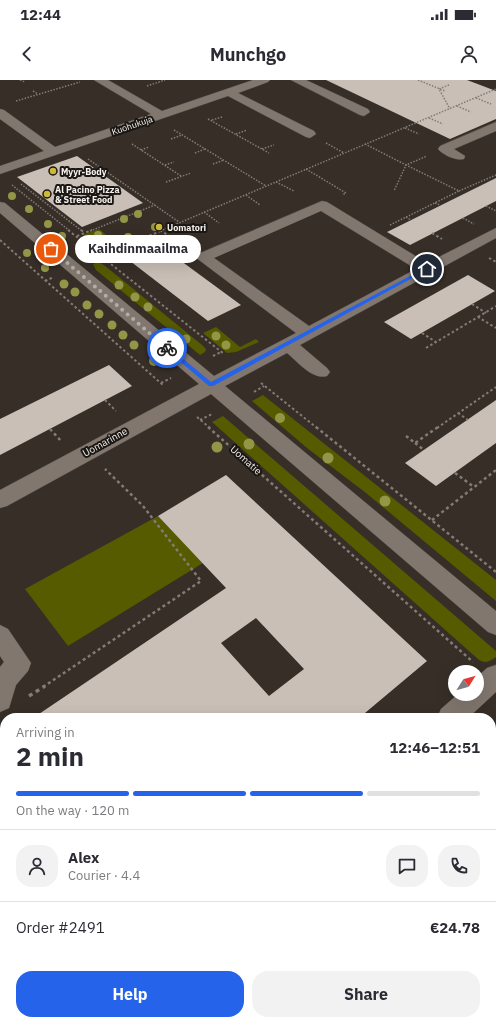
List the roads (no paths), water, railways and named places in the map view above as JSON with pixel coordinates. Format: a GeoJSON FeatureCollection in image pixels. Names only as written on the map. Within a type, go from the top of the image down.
{"type":"FeatureCollection","features":[{"type":"Feature","properties":{"kind":"street"},"geometry":{"type":"LineString","coordinates":[[100,80],[161,115]]}},
{"type":"Feature","properties":{"kind":"street","name":"Kuohukuja"},"geometry":{"type":"LineString","coordinates":[[0,170],[264,80]]}},
{"type":"Feature","properties":{"kind":"street"},"geometry":{"type":"LineString","coordinates":[[297,80],[364,112]]}},
{"type":"Feature","properties":{"kind":"street"},"geometry":{"type":"LineString","coordinates":[[228,92],[310,134]]}},
{"type":"Feature","properties":{"kind":"street"},"geometry":{"type":"LineString","coordinates":[[0,113],[54,152]]}},
{"type":"Feature","properties":{"kind":"street"},"geometry":{"type":"LineString","coordinates":[[459,156],[444,149],[496,126]]}},
{"type":"Feature","properties":{"kind":"street"},"geometry":{"type":"LineString","coordinates":[[307,333],[203,257],[322,205],[427,269]]}},
{"type":"Feature","properties":{"kind":"street"},"geometry":{"type":"LineString","coordinates":[[0,206],[496,625]]}},
{"type":"Feature","properties":{"kind":"street","name":"Uomarinne"},"geometry":{"type":"LineString","coordinates":[[0,500],[496,232]]}},
{"type":"Feature","properties":{"kind":"street"},"geometry":{"type":"LineString","coordinates":[[287,344],[321,372]]}},
{"type":"Feature","properties":{"kind":"street"},"geometry":{"type":"LineString","coordinates":[[0,636],[19,663],[4,680],[0,700]]}},
{"type":"Feature","properties":{"kind":"street"},"geometry":{"type":"LineString","coordinates":[[455,713],[485,686]]}},
{"type":"Feature","properties":{"kind":"place","name":"Myyr-Body"},"geometry":{"type":"Point","coordinates":[53,171]}},
{"type":"Feature","properties":{"kind":"place","name":"Al Pacino Pizza & Street Food"},"geometry":{"type":"Point","coordinates":[47,194]}},
{"type":"Feature","properties":{"kind":"place","name":"Uomatori"},"geometry":{"type":"Point","coordinates":[159,227]}},
{"type":"Feature","properties":{"kind":"place","name":"Kaihdinmaailma"},"geometry":{"type":"Point","coordinates":[51,249]}}]}
